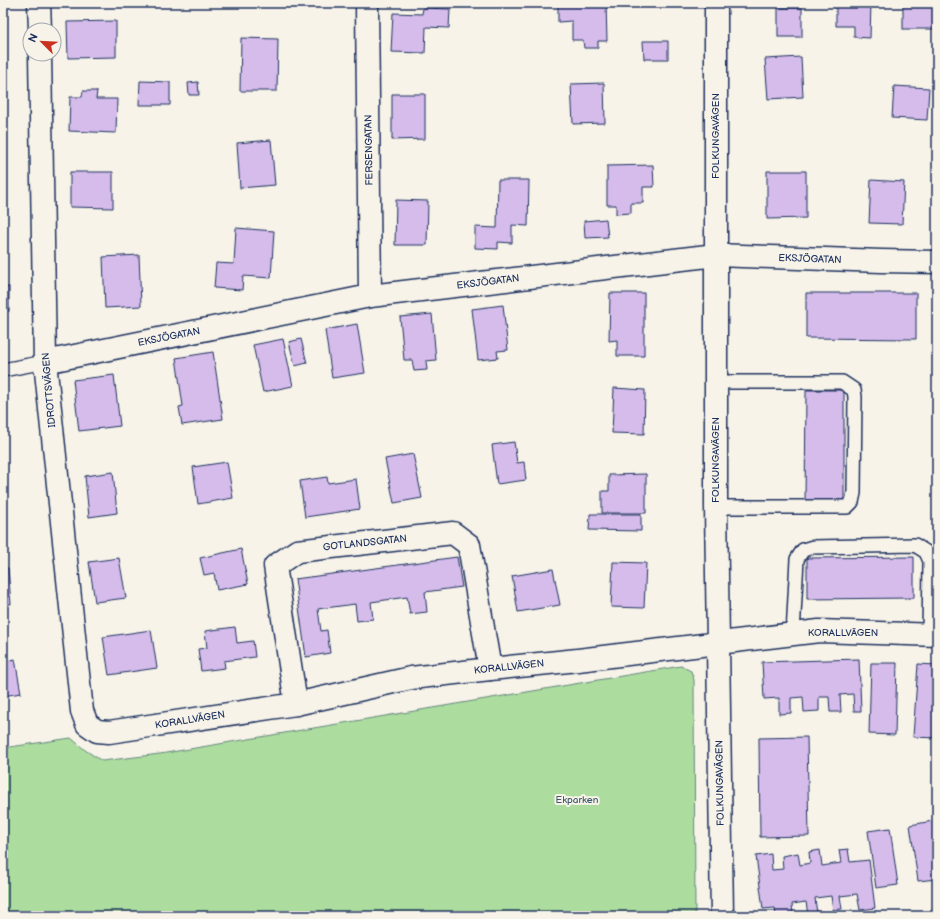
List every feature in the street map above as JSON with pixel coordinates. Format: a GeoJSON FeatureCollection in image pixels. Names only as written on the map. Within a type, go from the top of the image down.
{"type":"FeatureCollection","features":[{"type":"Feature","properties":{"kind":"street"},"geometry":{"type":"LineString","coordinates":[[39,3],[40,22]]}},
{"type":"Feature","properties":{"kind":"street","name":"FERSENGATAN"},"geometry":{"type":"LineString","coordinates":[[367,3],[370,296]]}},
{"type":"Feature","properties":{"kind":"street","name":"FOLKUNGAVÄGEN"},"geometry":{"type":"LineString","coordinates":[[716,3],[716,507],[722,916]]}},
{"type":"Feature","properties":{"kind":"street","name":"IDROTTSVÄGEN"},"geometry":{"type":"LineString","coordinates":[[40,62],[45,362],[82,711],[87,724]]}},
{"type":"Feature","properties":{"kind":"street","name":"EKSJÖGATAN"},"geometry":{"type":"LineString","coordinates":[[45,362],[370,296],[716,255],[937,262]]}},
{"type":"Feature","properties":{"kind":"street","name":"GOTLANDSGATAN"},"geometry":{"type":"LineString","coordinates":[[296,704],[275,566],[297,551],[453,533],[469,545],[490,669]]}},
{"type":"Feature","properties":{"kind":"street","name":"KORALLVÄGEN"},"geometry":{"type":"LineString","coordinates":[[87,724],[98,731],[109,732],[296,704],[411,678],[718,644],[819,631],[933,635]]}},
{"type":"Feature","properties":{"kind":"lane"},"geometry":{"type":"LineString","coordinates":[[3,370],[45,362]]}},
{"type":"Feature","properties":{"kind":"lane"},"geometry":{"type":"LineString","coordinates":[[716,382],[842,382],[854,390],[855,397],[854,493],[852,502],[847,507],[716,507]]}},
{"type":"Feature","properties":{"kind":"lane"},"geometry":{"type":"LineString","coordinates":[[793,634],[797,559],[803,550],[813,547],[915,545],[926,552],[930,560],[933,635]]}},
{"type":"Feature","properties":{"kind":"green space","name":"Ekparken"},"geometry":{"type":"Polygon","coordinates":[[[681,666],[691,671],[694,680],[695,916],[3,916],[3,748],[71,738],[85,750],[102,761],[160,754],[681,666]]]}},
{"type":"Feature","properties":{"kind":"building"},"geometry":{"type":"Polygon","coordinates":[[[558,3],[606,3],[607,41],[598,41],[598,48],[584,48],[583,40],[572,40],[572,21],[558,22],[558,3]]]}},
{"type":"Feature","properties":{"kind":"building"},"geometry":{"type":"Polygon","coordinates":[[[836,3],[871,3],[870,38],[854,37],[854,26],[836,26],[836,3]]]}},
{"type":"Feature","properties":{"kind":"building"},"geometry":{"type":"Polygon","coordinates":[[[903,3],[937,3],[937,29],[903,29],[903,3]]]}},
{"type":"Feature","properties":{"kind":"building"},"geometry":{"type":"Polygon","coordinates":[[[423,8],[450,9],[449,28],[426,27],[425,53],[391,52],[393,13],[422,14],[423,8]]]}},
{"type":"Feature","properties":{"kind":"building"},"geometry":{"type":"Polygon","coordinates":[[[778,8],[802,8],[802,37],[778,37],[778,8]]]}},
{"type":"Feature","properties":{"kind":"building"},"geometry":{"type":"Polygon","coordinates":[[[116,21],[116,57],[68,58],[67,22],[116,21]]]}},
{"type":"Feature","properties":{"kind":"building"},"geometry":{"type":"Polygon","coordinates":[[[241,38],[278,39],[277,91],[240,91],[241,38]]]}},
{"type":"Feature","properties":{"kind":"building"},"geometry":{"type":"Polygon","coordinates":[[[643,41],[668,41],[668,59],[644,59],[643,41]]]}},
{"type":"Feature","properties":{"kind":"building"},"geometry":{"type":"Polygon","coordinates":[[[801,57],[803,97],[768,99],[765,59],[801,57]]]}},
{"type":"Feature","properties":{"kind":"building"},"geometry":{"type":"Polygon","coordinates":[[[140,81],[170,82],[170,105],[139,105],[140,81]]]}},
{"type":"Feature","properties":{"kind":"building"},"geometry":{"type":"Polygon","coordinates":[[[198,82],[199,95],[189,95],[188,83],[198,82]]]}},
{"type":"Feature","properties":{"kind":"building"},"geometry":{"type":"Polygon","coordinates":[[[604,83],[605,123],[573,124],[571,84],[604,83]]]}},
{"type":"Feature","properties":{"kind":"building"},"geometry":{"type":"Polygon","coordinates":[[[894,86],[929,88],[927,120],[892,118],[894,86]]]}},
{"type":"Feature","properties":{"kind":"building"},"geometry":{"type":"Polygon","coordinates":[[[83,91],[97,91],[96,99],[117,99],[116,133],[69,131],[70,97],[82,97],[83,91]]]}},
{"type":"Feature","properties":{"kind":"building"},"geometry":{"type":"Polygon","coordinates":[[[392,94],[425,94],[425,139],[392,140],[392,94]]]}},
{"type":"Feature","properties":{"kind":"building"},"geometry":{"type":"Polygon","coordinates":[[[271,140],[275,185],[240,188],[237,143],[271,140]]]}},
{"type":"Feature","properties":{"kind":"building"},"geometry":{"type":"Polygon","coordinates":[[[653,165],[654,187],[643,187],[643,203],[631,203],[631,213],[616,214],[616,205],[607,205],[607,166],[653,165]]]}},
{"type":"Feature","properties":{"kind":"building"},"geometry":{"type":"Polygon","coordinates":[[[767,171],[806,171],[806,218],[767,219],[767,171]]]}},
{"type":"Feature","properties":{"kind":"building"},"geometry":{"type":"Polygon","coordinates":[[[70,172],[113,172],[113,208],[70,207],[70,172]]]}},
{"type":"Feature","properties":{"kind":"building"},"geometry":{"type":"Polygon","coordinates":[[[498,180],[529,180],[528,226],[512,225],[512,243],[498,242],[498,249],[475,248],[475,227],[497,228],[498,180]]]}},
{"type":"Feature","properties":{"kind":"building"},"geometry":{"type":"Polygon","coordinates":[[[871,180],[904,182],[902,224],[869,223],[871,180]]]}},
{"type":"Feature","properties":{"kind":"building"},"geometry":{"type":"Polygon","coordinates":[[[396,200],[428,201],[427,245],[395,245],[396,200]]]}},
{"type":"Feature","properties":{"kind":"building"},"geometry":{"type":"Polygon","coordinates":[[[606,219],[608,237],[585,238],[584,221],[606,219]]]}},
{"type":"Feature","properties":{"kind":"building"},"geometry":{"type":"Polygon","coordinates":[[[236,228],[274,231],[271,278],[243,276],[242,290],[214,288],[216,263],[234,264],[236,228]]]}},
{"type":"Feature","properties":{"kind":"building"},"geometry":{"type":"Polygon","coordinates":[[[139,255],[141,306],[105,308],[103,257],[139,255]]]}},
{"type":"Feature","properties":{"kind":"building"},"geometry":{"type":"Polygon","coordinates":[[[3,287],[9,287],[9,311],[3,311],[3,287]]]}},
{"type":"Feature","properties":{"kind":"building"},"geometry":{"type":"Polygon","coordinates":[[[610,293],[644,293],[644,356],[617,356],[617,340],[609,341],[610,293]]]}},
{"type":"Feature","properties":{"kind":"building"},"geometry":{"type":"Polygon","coordinates":[[[806,293],[916,293],[916,339],[806,338],[806,293]]]}},
{"type":"Feature","properties":{"kind":"building"},"geometry":{"type":"Polygon","coordinates":[[[503,305],[508,350],[497,351],[498,358],[478,360],[472,309],[503,305]]]}},
{"type":"Feature","properties":{"kind":"building"},"geometry":{"type":"Polygon","coordinates":[[[432,314],[436,360],[426,361],[427,370],[414,371],[412,360],[404,360],[400,317],[432,314]]]}},
{"type":"Feature","properties":{"kind":"building"},"geometry":{"type":"Polygon","coordinates":[[[357,324],[365,373],[332,378],[325,330],[357,324]]]}},
{"type":"Feature","properties":{"kind":"building"},"geometry":{"type":"Polygon","coordinates":[[[283,339],[293,386],[263,392],[253,345],[283,339]]]}},
{"type":"Feature","properties":{"kind":"building"},"geometry":{"type":"Polygon","coordinates":[[[301,339],[307,363],[295,366],[289,342],[301,339]]]}},
{"type":"Feature","properties":{"kind":"building"},"geometry":{"type":"Polygon","coordinates":[[[213,352],[223,419],[182,425],[179,407],[183,406],[176,358],[213,352]]]}},
{"type":"Feature","properties":{"kind":"building"},"geometry":{"type":"Polygon","coordinates":[[[114,375],[120,426],[79,431],[73,380],[114,375]]]}},
{"type":"Feature","properties":{"kind":"building"},"geometry":{"type":"Polygon","coordinates":[[[614,388],[645,390],[644,434],[612,433],[614,388]]]}},
{"type":"Feature","properties":{"kind":"building"},"geometry":{"type":"Polygon","coordinates":[[[806,390],[844,390],[844,504],[805,504],[806,390]]]}},
{"type":"Feature","properties":{"kind":"building"},"geometry":{"type":"Polygon","coordinates":[[[514,442],[517,463],[524,462],[526,480],[497,484],[492,445],[514,442]]]}},
{"type":"Feature","properties":{"kind":"building"},"geometry":{"type":"Polygon","coordinates":[[[413,454],[422,498],[394,503],[385,459],[413,454]]]}},
{"type":"Feature","properties":{"kind":"building"},"geometry":{"type":"Polygon","coordinates":[[[227,462],[233,498],[198,504],[193,467],[227,462]]]}},
{"type":"Feature","properties":{"kind":"building"},"geometry":{"type":"Polygon","coordinates":[[[113,472],[117,513],[89,517],[85,476],[113,472]]]}},
{"type":"Feature","properties":{"kind":"building"},"geometry":{"type":"Polygon","coordinates":[[[646,474],[646,513],[602,513],[602,491],[609,491],[609,475],[646,474]]]}},
{"type":"Feature","properties":{"kind":"building"},"geometry":{"type":"Polygon","coordinates":[[[327,477],[328,483],[356,479],[360,509],[305,517],[300,481],[327,477]]]}},
{"type":"Feature","properties":{"kind":"building"},"geometry":{"type":"Polygon","coordinates":[[[3,502],[5,534],[3,534],[3,502]]]}},
{"type":"Feature","properties":{"kind":"building"},"geometry":{"type":"Polygon","coordinates":[[[590,514],[641,514],[641,531],[589,530],[590,514]]]}},
{"type":"Feature","properties":{"kind":"building"},"geometry":{"type":"Polygon","coordinates":[[[241,549],[248,584],[217,590],[214,573],[204,575],[200,558],[241,549]]]}},
{"type":"Feature","properties":{"kind":"building"},"geometry":{"type":"Polygon","coordinates":[[[457,557],[462,587],[425,592],[427,612],[410,614],[407,597],[371,602],[373,619],[357,621],[355,604],[318,609],[321,631],[327,630],[330,653],[306,657],[295,579],[457,557]]]}},
{"type":"Feature","properties":{"kind":"building"},"geometry":{"type":"Polygon","coordinates":[[[914,557],[914,598],[807,599],[807,558],[914,557]]]}},
{"type":"Feature","properties":{"kind":"building"},"geometry":{"type":"Polygon","coordinates":[[[119,558],[126,598],[95,602],[89,562],[119,558]]]}},
{"type":"Feature","properties":{"kind":"building"},"geometry":{"type":"Polygon","coordinates":[[[613,562],[646,563],[644,608],[611,607],[613,562]]]}},
{"type":"Feature","properties":{"kind":"building"},"geometry":{"type":"Polygon","coordinates":[[[3,568],[8,568],[11,604],[3,604],[3,568]]]}},
{"type":"Feature","properties":{"kind":"building"},"geometry":{"type":"Polygon","coordinates":[[[553,569],[560,605],[518,612],[512,576],[553,569]]]}},
{"type":"Feature","properties":{"kind":"building"},"geometry":{"type":"Polygon","coordinates":[[[235,627],[237,643],[253,641],[255,657],[224,661],[225,668],[201,671],[198,649],[207,648],[205,631],[235,627]]]}},
{"type":"Feature","properties":{"kind":"building"},"geometry":{"type":"Polygon","coordinates":[[[151,630],[157,668],[109,675],[103,637],[151,630]]]}},
{"type":"Feature","properties":{"kind":"building"},"geometry":{"type":"Polygon","coordinates":[[[15,659],[21,693],[3,696],[3,662],[15,659]]]}},
{"type":"Feature","properties":{"kind":"building"},"geometry":{"type":"Polygon","coordinates":[[[859,659],[861,711],[854,711],[853,694],[840,695],[841,712],[830,712],[829,697],[819,697],[819,711],[804,712],[803,697],[791,698],[791,713],[779,714],[779,698],[764,699],[762,662],[859,659]]]}},
{"type":"Feature","properties":{"kind":"building"},"geometry":{"type":"Polygon","coordinates":[[[871,663],[897,663],[895,735],[869,734],[871,663]]]}},
{"type":"Feature","properties":{"kind":"building"},"geometry":{"type":"Polygon","coordinates":[[[918,664],[937,665],[937,738],[913,737],[918,664]]]}},
{"type":"Feature","properties":{"kind":"building"},"geometry":{"type":"Polygon","coordinates":[[[807,737],[809,836],[760,837],[759,738],[807,737]]]}},
{"type":"Feature","properties":{"kind":"building"},"geometry":{"type":"Polygon","coordinates":[[[933,821],[937,854],[937,879],[918,881],[910,825],[933,821]]]}},
{"type":"Feature","properties":{"kind":"building"},"geometry":{"type":"Polygon","coordinates":[[[890,828],[898,885],[876,888],[868,831],[890,828]]]}},
{"type":"Feature","properties":{"kind":"building"},"geometry":{"type":"Polygon","coordinates":[[[848,849],[850,862],[869,860],[875,908],[860,910],[857,894],[840,896],[842,909],[833,910],[831,896],[815,898],[817,914],[808,915],[806,902],[792,904],[793,916],[776,916],[775,908],[763,909],[756,856],[771,854],[772,870],[783,869],[782,856],[798,853],[800,865],[810,863],[809,852],[820,850],[822,866],[841,863],[839,850],[848,849]]]}}]}
